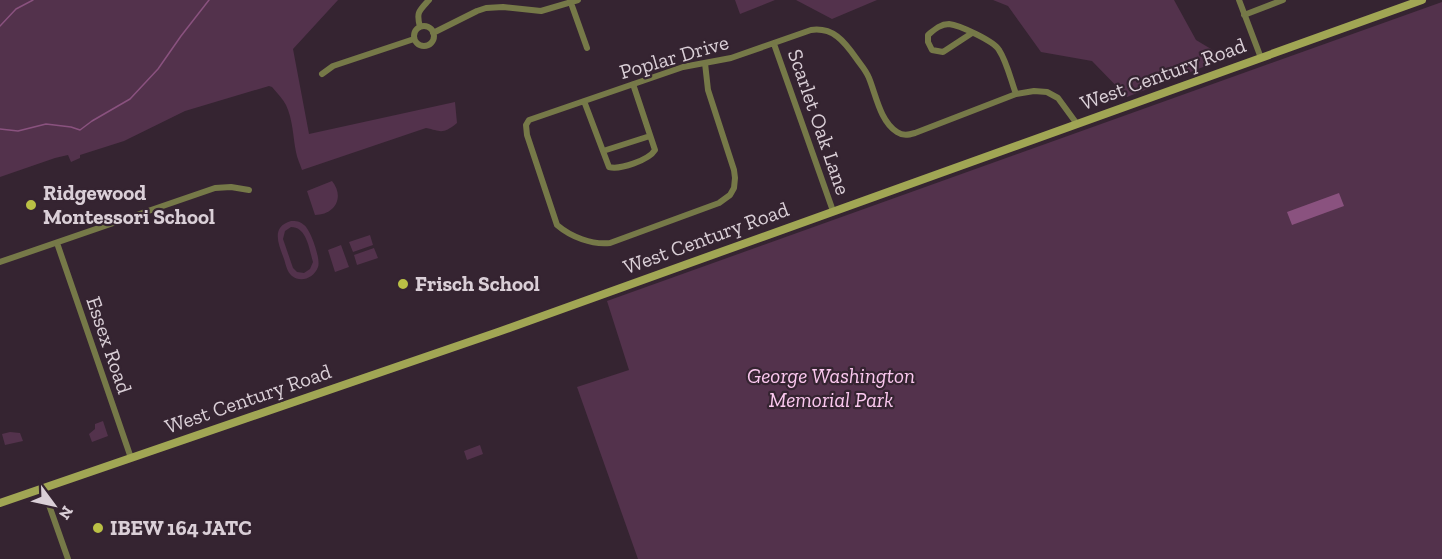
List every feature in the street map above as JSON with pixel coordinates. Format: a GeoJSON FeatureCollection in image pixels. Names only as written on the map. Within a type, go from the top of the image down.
{"type":"FeatureCollection","features":[{"type":"Feature","properties":{"kind":"main road","name":"West Century Road"},"geometry":{"type":"LineString","coordinates":[[0,503],[498,332],[1422,0]]}},
{"type":"Feature","properties":{"kind":"street"},"geometry":{"type":"LineString","coordinates":[[420,27],[417,15],[429,0]]}},
{"type":"Feature","properties":{"kind":"street"},"geometry":{"type":"LineString","coordinates":[[433,33],[486,8],[503,7],[541,11],[579,0]]}},
{"type":"Feature","properties":{"kind":"street"},"geometry":{"type":"LineString","coordinates":[[1239,0],[1261,58]]}},
{"type":"Feature","properties":{"kind":"street"},"geometry":{"type":"LineString","coordinates":[[1244,15],[1283,0]]}},
{"type":"Feature","properties":{"kind":"street"},"geometry":{"type":"LineString","coordinates":[[571,3],[587,48]]}},
{"type":"Feature","properties":{"kind":"street"},"geometry":{"type":"LineString","coordinates":[[972,33],[943,52],[932,50],[927,42],[928,35],[941,25],[949,24],[972,33],[994,43],[1000,50],[1016,94],[1041,91],[1053,94],[1063,103],[1077,124]]}},
{"type":"Feature","properties":{"kind":"street"},"geometry":{"type":"LineString","coordinates":[[420,27],[428,27],[433,33],[431,44],[425,46],[416,43],[414,39],[415,31],[420,27]]}},
{"type":"Feature","properties":{"kind":"street","name":"Poplar Drive"},"geometry":{"type":"LineString","coordinates":[[705,63],[708,90],[734,170],[734,188],[730,195],[713,207],[610,243],[596,243],[576,237],[557,225],[525,130],[529,120],[683,67],[731,58],[820,29],[831,32],[845,43],[868,75],[883,114],[890,125],[906,135],[1016,94]]}},
{"type":"Feature","properties":{"kind":"street"},"geometry":{"type":"LineString","coordinates":[[322,74],[333,66],[414,39]]}},
{"type":"Feature","properties":{"kind":"street","name":"Scarlet Oak Lane"},"geometry":{"type":"LineString","coordinates":[[774,44],[833,212]]}},
{"type":"Feature","properties":{"kind":"street"},"geometry":{"type":"LineString","coordinates":[[585,101],[609,167],[616,169],[651,156],[655,150],[633,84]]}},
{"type":"Feature","properties":{"kind":"street"},"geometry":{"type":"LineString","coordinates":[[603,152],[650,136]]}},
{"type":"Feature","properties":{"kind":"street"},"geometry":{"type":"LineString","coordinates":[[0,262],[215,188],[231,187],[249,190]]}},
{"type":"Feature","properties":{"kind":"street","name":"Essex Road"},"geometry":{"type":"LineString","coordinates":[[57,243],[131,458]]}},
{"type":"Feature","properties":{"kind":"street"},"geometry":{"type":"LineString","coordinates":[[43,488],[68,559]]}},
{"type":"Feature","properties":{"kind":"green space"},"geometry":{"type":"Polygon","coordinates":[[[0,0],[338,0],[293,49],[309,134],[455,102],[457,123],[445,131],[426,128],[302,170],[296,154],[286,105],[269,86],[185,111],[124,141],[80,155],[80,158],[71,162],[68,155],[0,177],[0,0]]]}},
{"type":"Feature","properties":{"kind":"green space"},"geometry":{"type":"Polygon","coordinates":[[[735,0],[775,0],[740,14],[735,0]]]}},
{"type":"Feature","properties":{"kind":"green space"},"geometry":{"type":"Polygon","coordinates":[[[796,0],[877,0],[832,19],[796,0]]]}},
{"type":"Feature","properties":{"kind":"green space"},"geometry":{"type":"Polygon","coordinates":[[[993,0],[1174,0],[1196,40],[1226,58],[1127,97],[1092,61],[1041,52],[1008,6],[993,0]]]}},
{"type":"Feature","properties":{"kind":"green space","name":"George Washington Memorial Park"},"geometry":{"type":"Polygon","coordinates":[[[1442,2],[1442,559],[638,559],[577,387],[629,370],[607,301],[1442,2]]]}},
{"type":"Feature","properties":{"kind":"green space"},"geometry":{"type":"Polygon","coordinates":[[[332,181],[338,193],[336,204],[328,212],[315,215],[307,191],[332,181]]]}},
{"type":"Feature","properties":{"kind":"green space"},"geometry":{"type":"Polygon","coordinates":[[[291,221],[301,223],[307,228],[312,239],[319,263],[314,274],[307,278],[296,278],[287,268],[278,237],[278,232],[284,224],[291,221]],[[291,227],[285,231],[283,239],[293,268],[297,272],[304,273],[310,269],[313,262],[304,235],[291,227]]]}},
{"type":"Feature","properties":{"kind":"green space"},"geometry":{"type":"Polygon","coordinates":[[[370,235],[373,245],[353,252],[349,242],[370,235]]]}},
{"type":"Feature","properties":{"kind":"green space"},"geometry":{"type":"Polygon","coordinates":[[[341,245],[349,267],[335,272],[328,250],[341,245]]]}},
{"type":"Feature","properties":{"kind":"green space"},"geometry":{"type":"Polygon","coordinates":[[[374,248],[378,258],[357,265],[354,255],[374,248]]]}},
{"type":"Feature","properties":{"kind":"green space"},"geometry":{"type":"Polygon","coordinates":[[[103,421],[108,436],[92,442],[89,434],[95,429],[95,424],[103,421]]]}},
{"type":"Feature","properties":{"kind":"green space"},"geometry":{"type":"Polygon","coordinates":[[[20,433],[23,441],[5,445],[2,434],[20,433]]]}},
{"type":"Feature","properties":{"kind":"green space"},"geometry":{"type":"Polygon","coordinates":[[[480,445],[483,454],[467,460],[464,451],[480,445]]]}},
{"type":"Feature","properties":{"kind":"shaded area"},"geometry":{"type":"Polygon","coordinates":[[[1339,193],[1344,206],[1292,225],[1287,212],[1339,193]]]}},
{"type":"Feature","properties":{"kind":"waterway"},"geometry":{"type":"LineString","coordinates":[[0,26],[16,9],[33,0]]}},
{"type":"Feature","properties":{"kind":"waterway"},"geometry":{"type":"LineString","coordinates":[[0,129],[18,131],[46,124],[80,130],[130,99],[158,69],[209,0]]}},
{"type":"Feature","properties":{"kind":"place","name":"Ridgewood Montessori School"},"geometry":{"type":"Point","coordinates":[31,205]}},
{"type":"Feature","properties":{"kind":"place","name":"Frisch School"},"geometry":{"type":"Point","coordinates":[403,284]}},
{"type":"Feature","properties":{"kind":"place","name":"IBEW 164 JATC"},"geometry":{"type":"Point","coordinates":[98,528]}}]}
